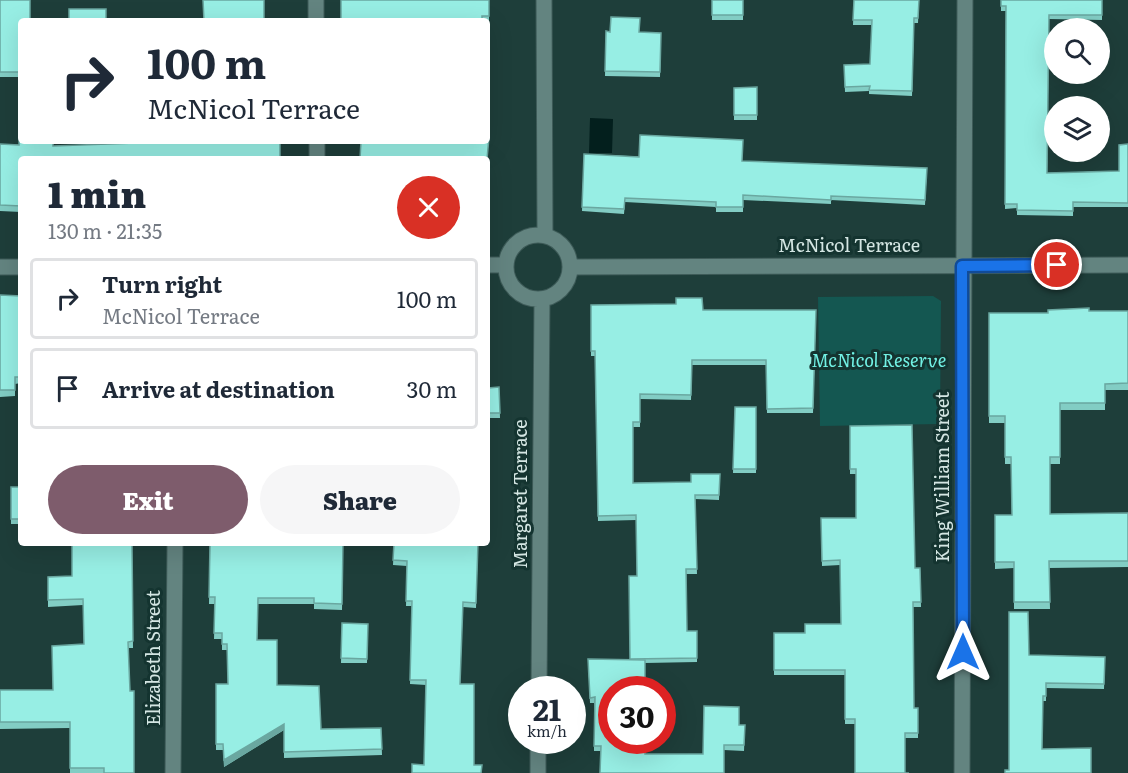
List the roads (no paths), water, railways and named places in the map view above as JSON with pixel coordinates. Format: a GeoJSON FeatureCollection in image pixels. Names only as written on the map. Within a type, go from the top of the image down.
{"type":"FeatureCollection","features":[{"type":"Feature","properties":{"kind":"street"},"geometry":{"type":"LineString","coordinates":[[316,0],[316,18]]}},
{"type":"Feature","properties":{"kind":"street"},"geometry":{"type":"LineString","coordinates":[[544,0],[545,235]]}},
{"type":"Feature","properties":{"kind":"street","name":"King William Street"},"geometry":{"type":"LineString","coordinates":[[962,773],[962,266],[965,0]]}},
{"type":"Feature","properties":{"kind":"street"},"geometry":{"type":"LineString","coordinates":[[545,235],[560,243],[567,251],[570,267],[568,280],[562,289],[542,299],[521,294],[513,286],[506,265],[509,254],[523,238],[545,235]]}},
{"type":"Feature","properties":{"kind":"street"},"geometry":{"type":"LineString","coordinates":[[490,265],[506,265]]}},
{"type":"Feature","properties":{"kind":"street","name":"McNicol Terrace"},"geometry":{"type":"LineString","coordinates":[[570,267],[1128,265]]}},
{"type":"Feature","properties":{"kind":"street"},"geometry":{"type":"LineString","coordinates":[[0,267],[18,267]]}},
{"type":"Feature","properties":{"kind":"street","name":"Margaret Terrace"},"geometry":{"type":"LineString","coordinates":[[538,676],[542,299]]}},
{"type":"Feature","properties":{"kind":"street","name":"Elizabeth Street"},"geometry":{"type":"LineString","coordinates":[[173,773],[175,546]]}},
{"type":"Feature","properties":{"kind":"street"},"geometry":{"type":"LineString","coordinates":[[538,754],[538,773]]}},
{"type":"Feature","properties":{"kind":"park label","name":"McNicol Reserve"},"geometry":{"type":"Point","coordinates":[879,361]}}]}
